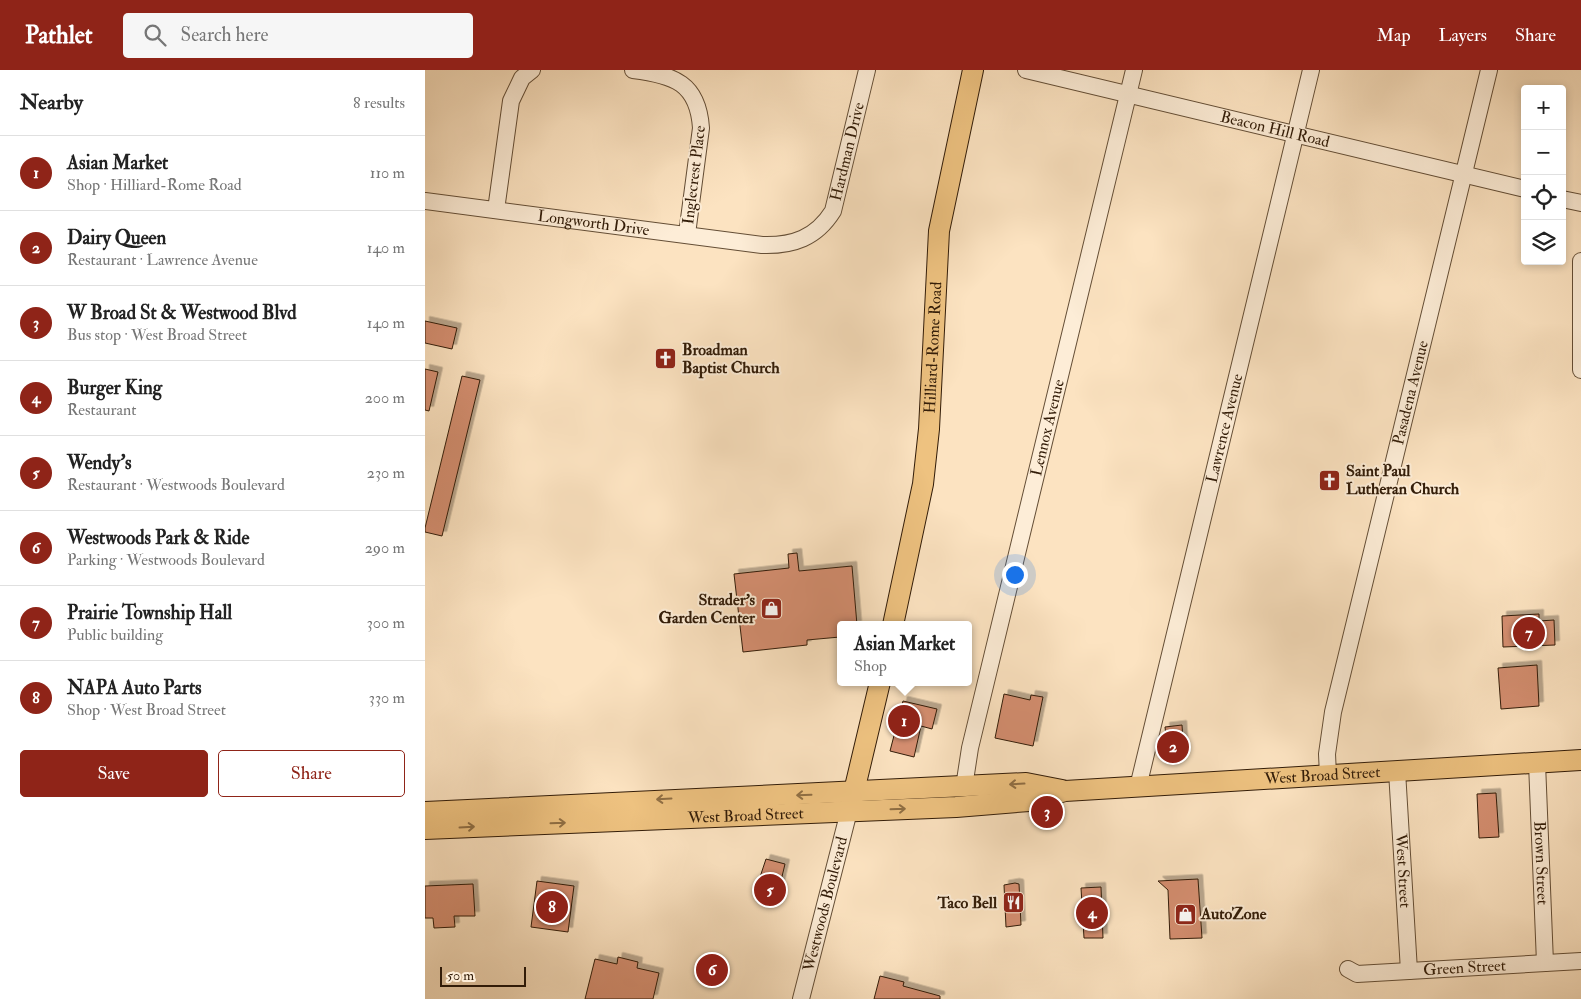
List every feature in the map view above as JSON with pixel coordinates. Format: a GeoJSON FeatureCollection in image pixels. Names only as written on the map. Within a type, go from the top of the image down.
{"type":"FeatureCollection","features":[{"type":"Feature","properties":{"kind":"main road","name":"Hilliard-Rome Road"},"geometry":{"type":"LineString","coordinates":[[894,621],[921,500],[924,477],[929,429],[939,231],[973,70]]}},
{"type":"Feature","properties":{"kind":"main road"},"geometry":{"type":"LineString","coordinates":[[851,802],[879,686]]}},
{"type":"Feature","properties":{"kind":"main road","name":"West Broad Street"},"geometry":{"type":"LineString","coordinates":[[425,812],[674,799],[851,802],[1029,801],[1065,791],[1581,760]]}},
{"type":"Feature","properties":{"kind":"main road","name":"West Broad Street"},"geometry":{"type":"LineString","coordinates":[[425,829],[851,802],[964,786],[1026,783],[1065,791]]}},
{"type":"Feature","properties":{"kind":"street","name":"Inglecrest Place"},"geometry":{"type":"LineString","coordinates":[[633,70],[656,73],[681,83],[690,91],[700,112],[701,128],[687,234]]}},
{"type":"Feature","properties":{"kind":"street","name":"Hardman Drive"},"geometry":{"type":"LineString","coordinates":[[762,245],[790,244],[803,240],[826,223],[833,211],[841,186],[867,70]]}},
{"type":"Feature","properties":{"kind":"street","name":"Beacon Hill Road"},"geometry":{"type":"LineString","coordinates":[[1026,70],[1521,189]]}},
{"type":"Feature","properties":{"kind":"street","name":"Lennox Avenue"},"geometry":{"type":"LineString","coordinates":[[964,786],[972,739],[1134,70]]}},
{"type":"Feature","properties":{"kind":"street","name":"Lawrence Avenue"},"geometry":{"type":"LineString","coordinates":[[1137,786],[1311,70]]}},
{"type":"Feature","properties":{"kind":"street","name":"Pasadena Avenue"},"geometry":{"type":"LineString","coordinates":[[1328,775],[1327,754],[1333,712],[1489,70]]}},
{"type":"Feature","properties":{"kind":"street"},"geometry":{"type":"LineString","coordinates":[[496,210],[511,101],[527,74]]}},
{"type":"Feature","properties":{"kind":"street"},"geometry":{"type":"LineString","coordinates":[[1566,199],[1581,203]]}},
{"type":"Feature","properties":{"kind":"street","name":"Longworth Drive"},"geometry":{"type":"LineString","coordinates":[[425,201],[762,245]]}},
{"type":"Feature","properties":{"kind":"street"},"geometry":{"type":"LineString","coordinates":[[1581,262],[1581,370]]}},
{"type":"Feature","properties":{"kind":"street","name":"Brown Street"},"geometry":{"type":"LineString","coordinates":[[1537,763],[1545,963]]}},
{"type":"Feature","properties":{"kind":"street","name":"West Street"},"geometry":{"type":"LineString","coordinates":[[1397,771],[1409,971]]}},
{"type":"Feature","properties":{"kind":"street","name":"Westwoods Boulevard"},"geometry":{"type":"LineString","coordinates":[[801,999],[851,802]]}},
{"type":"Feature","properties":{"kind":"street","name":"Green Street"},"geometry":{"type":"LineString","coordinates":[[1348,969],[1357,974],[1581,961]]}},
{"type":"Feature","properties":{"kind":"building"},"geometry":{"type":"Polygon","coordinates":[[[425,321],[457,328],[452,349],[425,343],[425,321]]]}},
{"type":"Feature","properties":{"kind":"building"},"geometry":{"type":"Polygon","coordinates":[[[425,369],[438,372],[429,411],[425,410],[425,369]]]}},
{"type":"Feature","properties":{"kind":"building"},"geometry":{"type":"Polygon","coordinates":[[[462,376],[480,380],[442,536],[425,532],[425,528],[462,376]]]}},
{"type":"Feature","properties":{"kind":"building","name":"Strader's Garden Center"},"geometry":{"type":"Polygon","coordinates":[[[797,553],[799,571],[852,566],[857,621],[837,621],[837,637],[807,640],[807,645],[743,652],[734,574],[789,568],[788,554],[797,553]]]}},
{"type":"Feature","properties":{"kind":"building"},"geometry":{"type":"Polygon","coordinates":[[[1539,614],[1539,621],[1554,620],[1555,645],[1503,647],[1502,616],[1539,614]]]}},
{"type":"Feature","properties":{"kind":"building"},"geometry":{"type":"Polygon","coordinates":[[[1537,665],[1539,706],[1501,709],[1498,668],[1537,665]]]}},
{"type":"Feature","properties":{"kind":"building"},"geometry":{"type":"Polygon","coordinates":[[[1004,694],[1030,700],[1031,695],[1043,697],[1033,746],[995,738],[1004,694]]]}},
{"type":"Feature","properties":{"kind":"building"},"geometry":{"type":"Polygon","coordinates":[[[903,701],[937,709],[932,729],[921,726],[914,757],[890,751],[903,701]]]}},
{"type":"Feature","properties":{"kind":"building"},"geometry":{"type":"Polygon","coordinates":[[[1182,725],[1184,755],[1162,757],[1160,738],[1166,736],[1165,727],[1182,725]]]}},
{"type":"Feature","properties":{"kind":"building"},"geometry":{"type":"Polygon","coordinates":[[[1496,793],[1499,837],[1479,838],[1477,794],[1496,793]]]}},
{"type":"Feature","properties":{"kind":"building"},"geometry":{"type":"Polygon","coordinates":[[[766,859],[785,864],[775,906],[757,902],[764,877],[760,877],[766,859]]]}},
{"type":"Feature","properties":{"kind":"building","name":"AutoZone"},"geometry":{"type":"Polygon","coordinates":[[[1198,879],[1202,938],[1170,939],[1168,890],[1158,881],[1198,879]]]}},
{"type":"Feature","properties":{"kind":"building"},"geometry":{"type":"Polygon","coordinates":[[[537,881],[574,886],[568,932],[531,927],[537,881]]]}},
{"type":"Feature","properties":{"kind":"building"},"geometry":{"type":"Polygon","coordinates":[[[473,884],[475,916],[454,916],[455,927],[434,928],[433,918],[425,918],[425,886],[473,884]]]}},
{"type":"Feature","properties":{"kind":"building","name":"Taco Bell"},"geometry":{"type":"Polygon","coordinates":[[[1019,884],[1021,925],[1006,927],[1004,885],[1019,884]]]}},
{"type":"Feature","properties":{"kind":"building"},"geometry":{"type":"Polygon","coordinates":[[[1101,887],[1103,938],[1084,938],[1081,888],[1101,887]]]}},
{"type":"Feature","properties":{"kind":"building"},"geometry":{"type":"Polygon","coordinates":[[[618,957],[638,962],[637,968],[659,973],[653,999],[585,999],[595,959],[617,964],[618,957]]]}},
{"type":"Feature","properties":{"kind":"building"},"geometry":{"type":"Polygon","coordinates":[[[880,976],[904,982],[903,986],[940,996],[940,999],[874,999],[880,976]]]}},
{"type":"Feature","properties":{"kind":"place","name":"Broadman Baptist Church"},"geometry":{"type":"Point","coordinates":[666,359]}},
{"type":"Feature","properties":{"kind":"place","name":"Saint Paul Lutheran Church"},"geometry":{"type":"Point","coordinates":[1330,480]}},
{"type":"Feature","properties":{"kind":"place","name":"Strader's Garden Center"},"geometry":{"type":"Point","coordinates":[771,609]}},
{"type":"Feature","properties":{"kind":"place","name":"Prairie Township Hall"},"geometry":{"type":"Point","coordinates":[1529,633]}},
{"type":"Feature","properties":{"kind":"place","name":"Asian Market"},"geometry":{"type":"Point","coordinates":[904,721]}},
{"type":"Feature","properties":{"kind":"place","name":"Dairy Queen"},"geometry":{"type":"Point","coordinates":[1173,747]}},
{"type":"Feature","properties":{"kind":"place","name":"W Broad St & Westwood Blvd"},"geometry":{"type":"Point","coordinates":[1047,812]}},
{"type":"Feature","properties":{"kind":"place","name":"Wendy's"},"geometry":{"type":"Point","coordinates":[770,890]}},
{"type":"Feature","properties":{"kind":"place","name":"Taco Bell"},"geometry":{"type":"Point","coordinates":[1013,903]}},
{"type":"Feature","properties":{"kind":"place","name":"NAPA Auto Parts"},"geometry":{"type":"Point","coordinates":[552,907]}},
{"type":"Feature","properties":{"kind":"place","name":"Burger King"},"geometry":{"type":"Point","coordinates":[1092,913]}},
{"type":"Feature","properties":{"kind":"place","name":"AutoZone"},"geometry":{"type":"Point","coordinates":[1185,914]}},
{"type":"Feature","properties":{"kind":"place","name":"Westwoods Park & Ride"},"geometry":{"type":"Point","coordinates":[712,970]}}]}
